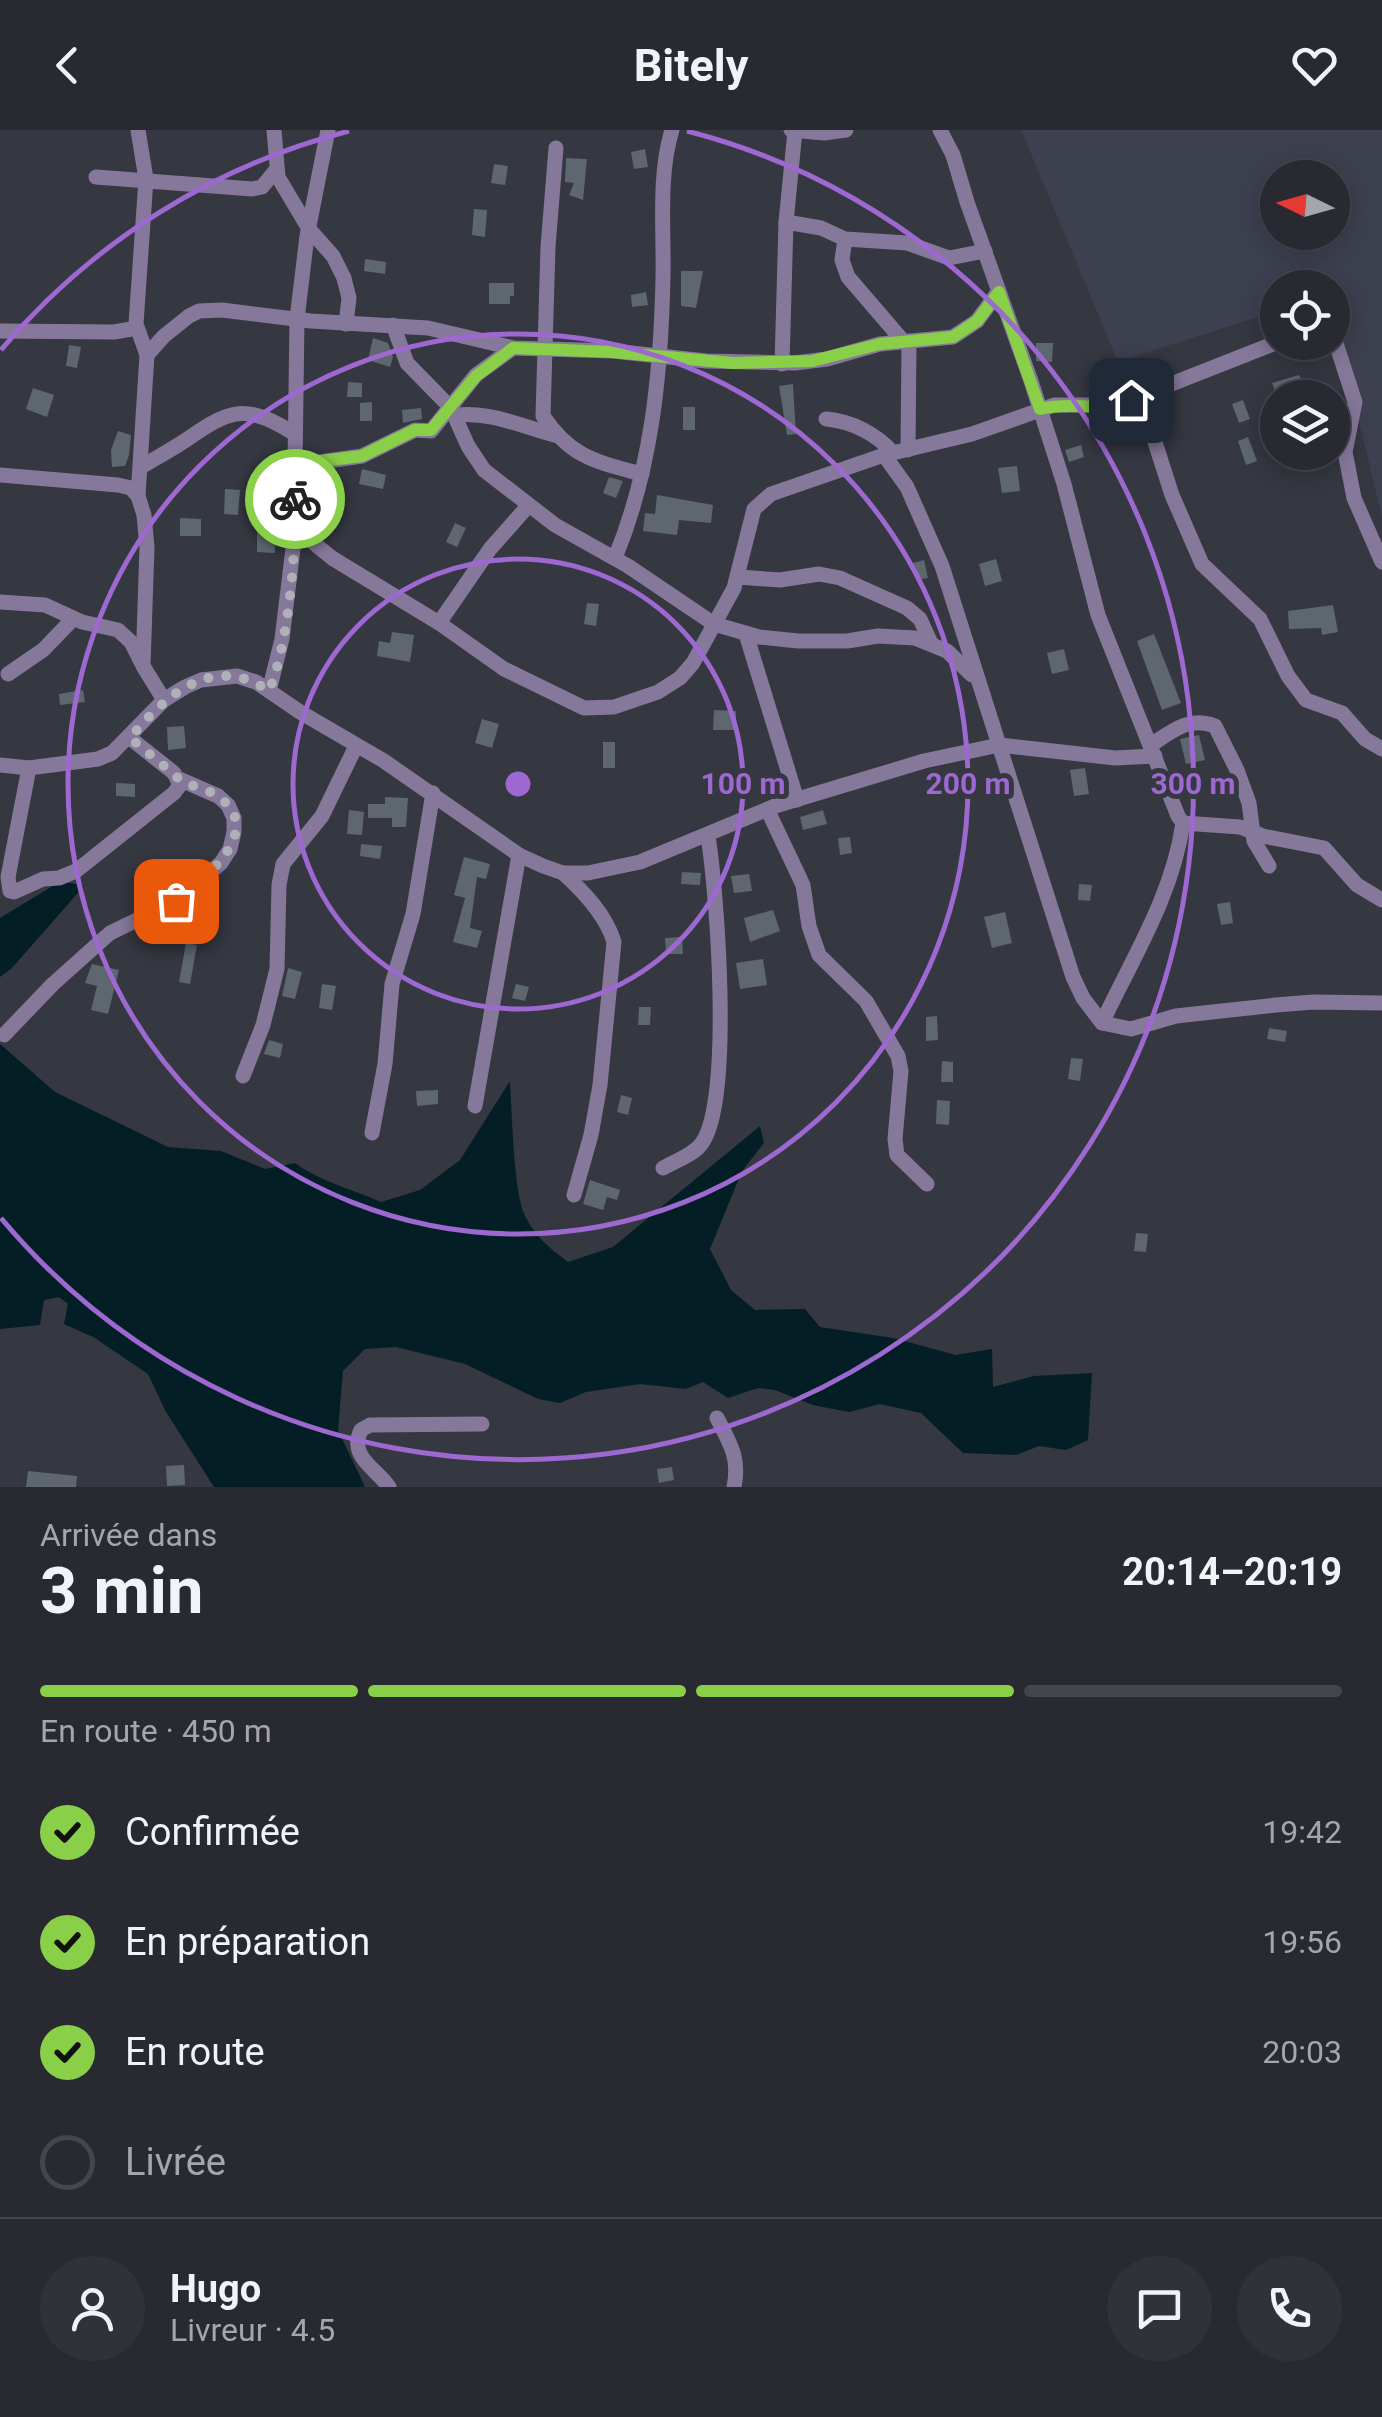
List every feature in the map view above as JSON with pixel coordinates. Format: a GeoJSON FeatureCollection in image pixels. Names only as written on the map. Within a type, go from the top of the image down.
{"type":"FeatureCollection","features":[{"type":"Feature","properties":{"kind":"street"},"geometry":{"type":"LineString","coordinates":[[138,130],[146,179],[136,328],[147,355],[138,496],[147,547],[143,666]]}},
{"type":"Feature","properties":{"kind":"street"},"geometry":{"type":"LineString","coordinates":[[274,130],[276,170],[309,229],[333,256],[344,278],[349,298],[346,324]]}},
{"type":"Feature","properties":{"kind":"street"},"geometry":{"type":"LineString","coordinates":[[269,691],[285,620],[295,519],[297,320],[328,130]]}},
{"type":"Feature","properties":{"kind":"street"},"geometry":{"type":"LineString","coordinates":[[615,558],[653,426],[661,357],[665,186],[672,130]]}},
{"type":"Feature","properties":{"kind":"street"},"geometry":{"type":"LineString","coordinates":[[782,364],[793,131],[846,130]]}},
{"type":"Feature","properties":{"kind":"street"},"geometry":{"type":"LineString","coordinates":[[940,130],[953,155],[1040,409],[1098,614],[1129,699],[1183,823],[1159,910],[1102,1024]]}},
{"type":"Feature","properties":{"kind":"street"},"geometry":{"type":"LineString","coordinates":[[556,148],[548,247],[543,416],[566,446],[590,460],[642,474]]}},
{"type":"Feature","properties":{"kind":"street"},"geometry":{"type":"LineString","coordinates":[[96,177],[252,189],[262,187],[276,170]]}},
{"type":"Feature","properties":{"kind":"street"},"geometry":{"type":"LineString","coordinates":[[786,222],[821,228],[844,239],[907,243],[949,258],[984,251]]}},
{"type":"Feature","properties":{"kind":"street"},"geometry":{"type":"LineString","coordinates":[[844,239],[842,260],[848,277],[906,341],[895,453]]}},
{"type":"Feature","properties":{"kind":"street"},"geometry":{"type":"LineString","coordinates":[[147,355],[176,325],[198,311],[222,310],[297,320],[428,328],[513,348],[782,364],[827,359],[906,341],[953,337],[965,331],[999,292]]}},
{"type":"Feature","properties":{"kind":"street"},"geometry":{"type":"LineString","coordinates":[[393,325],[407,363],[454,412],[468,446],[484,470],[555,525],[615,558],[714,624],[746,634],[798,641],[915,638],[931,643],[963,664],[978,682]]}},
{"type":"Feature","properties":{"kind":"street"},"geometry":{"type":"LineString","coordinates":[[0,331],[114,332],[136,328]]}},
{"type":"Feature","properties":{"kind":"street"},"geometry":{"type":"LineString","coordinates":[[294,470],[313,462],[362,456],[415,430],[431,430],[454,412],[476,376],[513,348]]}},
{"type":"Feature","properties":{"kind":"street"},"geometry":{"type":"LineString","coordinates":[[295,519],[310,540],[332,558],[439,622],[516,676],[584,708],[597,709],[658,692],[694,663],[738,577],[748,526],[754,509],[762,502],[797,483],[972,434],[1040,409],[1065,404],[1108,407],[1260,349]]}},
{"type":"Feature","properties":{"kind":"street"},"geometry":{"type":"LineString","coordinates":[[1341,360],[1355,402],[1345,452],[1354,498],[1382,562]]}},
{"type":"Feature","properties":{"kind":"street"},"geometry":{"type":"LineString","coordinates":[[1108,407],[1152,433],[1172,496],[1202,564],[1260,619],[1288,676],[1306,700],[1342,713],[1365,739],[1382,749]]}},
{"type":"Feature","properties":{"kind":"street"},"geometry":{"type":"LineString","coordinates":[[454,412],[502,419],[558,436]]}},
{"type":"Feature","properties":{"kind":"street"},"geometry":{"type":"LineString","coordinates":[[141,467],[222,416],[251,414],[296,434]]}},
{"type":"Feature","properties":{"kind":"street"},"geometry":{"type":"LineString","coordinates":[[826,419],[861,430],[895,453],[932,542],[1073,976],[1102,1024],[1131,1029],[1176,1016],[1276,1005],[1382,1004]]}},
{"type":"Feature","properties":{"kind":"street"},"geometry":{"type":"LineString","coordinates":[[0,476],[118,485],[131,488],[138,496]]}},
{"type":"Feature","properties":{"kind":"street"},"geometry":{"type":"LineString","coordinates":[[439,622],[490,549],[528,506]]}},
{"type":"Feature","properties":{"kind":"street"},"geometry":{"type":"LineString","coordinates":[[738,577],[780,580],[820,574],[840,578],[907,608],[920,618],[931,643]]}},
{"type":"Feature","properties":{"kind":"street"},"geometry":{"type":"LineString","coordinates":[[0,602],[45,606],[73,619],[126,634],[164,700]]}},
{"type":"Feature","properties":{"kind":"street"},"geometry":{"type":"LineString","coordinates":[[8,674],[43,650],[73,619]]}},
{"type":"Feature","properties":{"kind":"street"},"geometry":{"type":"LineString","coordinates":[[746,634],[797,800]]}},
{"type":"Feature","properties":{"kind":"street"},"geometry":{"type":"LineString","coordinates":[[0,765],[29,768],[112,754],[164,700],[186,686],[236,676],[256,682],[433,793],[518,855],[563,874],[589,900],[610,929],[614,942],[600,1085],[574,1195]]}},
{"type":"Feature","properties":{"kind":"street"},"geometry":{"type":"LineString","coordinates":[[563,874],[618,868],[797,800],[924,761],[999,745],[1138,758],[1190,722],[1215,726],[1222,735],[1250,802],[1252,832],[1269,866]]}},
{"type":"Feature","properties":{"kind":"street"},"geometry":{"type":"LineString","coordinates":[[4,1035],[110,932],[176,901],[221,863],[230,849],[234,818],[228,805],[218,796],[179,779],[130,738]]}},
{"type":"Feature","properties":{"kind":"street"},"geometry":{"type":"LineString","coordinates":[[243,1076],[263,1025],[278,969],[278,885],[283,864],[322,816],[356,746]]}},
{"type":"Feature","properties":{"kind":"street"},"geometry":{"type":"LineString","coordinates":[[29,768],[8,877],[10,891],[14,892],[43,879],[59,878],[87,864],[168,800],[180,784],[179,779]]}},
{"type":"Feature","properties":{"kind":"street"},"geometry":{"type":"LineString","coordinates":[[372,1134],[392,984],[413,914],[433,793]]}},
{"type":"Feature","properties":{"kind":"street"},"geometry":{"type":"LineString","coordinates":[[768,811],[803,884],[811,935],[819,955],[866,1001],[898,1056],[901,1071],[897,1155],[927,1184]]}},
{"type":"Feature","properties":{"kind":"street"},"geometry":{"type":"LineString","coordinates":[[1183,823],[1224,824],[1324,848],[1357,885],[1382,900]]}},
{"type":"Feature","properties":{"kind":"street"},"geometry":{"type":"LineString","coordinates":[[663,1168],[701,1144],[714,1096],[722,1017],[708,836]]}},
{"type":"Feature","properties":{"kind":"street"},"geometry":{"type":"LineString","coordinates":[[475,1106],[518,855]]}},
{"type":"Feature","properties":{"kind":"street"},"geometry":{"type":"LineString","coordinates":[[716,1418],[736,1453],[734,1487]]}},
{"type":"Feature","properties":{"kind":"street"},"geometry":{"type":"LineString","coordinates":[[389,1487],[362,1457],[357,1446],[360,1430],[370,1425],[482,1424]]}},
{"type":"Feature","properties":{"kind":"shaded area"},"geometry":{"type":"Polygon","coordinates":[[[1021,130],[1382,130],[1382,517],[1344,360],[1350,360],[1350,270],[1260,270],[1260,316],[1118,362],[1021,130]]]}},
{"type":"Feature","properties":{"kind":"shaded area"},"geometry":{"type":"Polygon","coordinates":[[[61,881],[84,886],[0,977],[0,918],[61,881]]]}},
{"type":"Feature","properties":{"kind":"shaded area"},"geometry":{"type":"Polygon","coordinates":[[[0,1044],[55,1092],[168,1147],[221,1151],[265,1169],[295,1163],[381,1202],[420,1190],[460,1160],[510,1081],[521,1204],[538,1236],[568,1262],[613,1247],[760,1126],[764,1143],[742,1171],[710,1249],[731,1290],[755,1310],[805,1309],[820,1327],[893,1338],[956,1355],[992,1349],[993,1387],[1034,1376],[1092,1373],[1088,1440],[1066,1450],[1039,1446],[1016,1455],[963,1453],[921,1413],[880,1404],[849,1412],[758,1388],[728,1398],[703,1382],[686,1389],[640,1384],[586,1392],[560,1403],[538,1399],[465,1364],[396,1347],[365,1349],[343,1371],[338,1430],[365,1487],[214,1487],[166,1412],[148,1374],[95,1338],[64,1324],[68,1304],[59,1297],[44,1300],[40,1325],[0,1329],[0,1044]]]}},
{"type":"Feature","properties":{"kind":"building"},"geometry":{"type":"Polygon","coordinates":[[[645,149],[648,167],[634,169],[631,152],[645,149]]]}},
{"type":"Feature","properties":{"kind":"building"},"geometry":{"type":"Polygon","coordinates":[[[566,158],[587,159],[583,200],[569,195],[574,183],[565,182],[566,158]]]}},
{"type":"Feature","properties":{"kind":"building"},"geometry":{"type":"Polygon","coordinates":[[[494,164],[508,166],[505,185],[491,183],[494,164]]]}},
{"type":"Feature","properties":{"kind":"building"},"geometry":{"type":"Polygon","coordinates":[[[474,209],[487,210],[485,237],[472,235],[474,209]]]}},
{"type":"Feature","properties":{"kind":"building"},"geometry":{"type":"Polygon","coordinates":[[[365,259],[386,262],[385,274],[364,271],[365,259]]]}},
{"type":"Feature","properties":{"kind":"building"},"geometry":{"type":"Polygon","coordinates":[[[681,271],[703,271],[696,308],[681,306],[681,271]]]}},
{"type":"Feature","properties":{"kind":"building"},"geometry":{"type":"Polygon","coordinates":[[[489,283],[514,283],[510,304],[489,304],[489,283]]]}},
{"type":"Feature","properties":{"kind":"building"},"geometry":{"type":"Polygon","coordinates":[[[646,292],[648,305],[632,307],[631,295],[646,292]]]}},
{"type":"Feature","properties":{"kind":"building"},"geometry":{"type":"Polygon","coordinates":[[[373,338],[388,343],[393,357],[390,367],[368,360],[373,338]]]}},
{"type":"Feature","properties":{"kind":"building"},"geometry":{"type":"Polygon","coordinates":[[[1036,343],[1053,343],[1052,362],[1036,361],[1036,343]]]}},
{"type":"Feature","properties":{"kind":"building"},"geometry":{"type":"Polygon","coordinates":[[[69,345],[81,347],[77,368],[66,366],[69,345]]]}},
{"type":"Feature","properties":{"kind":"building"},"geometry":{"type":"Polygon","coordinates":[[[348,382],[362,383],[362,397],[347,397],[348,382]]]}},
{"type":"Feature","properties":{"kind":"building"},"geometry":{"type":"Polygon","coordinates":[[[793,384],[796,434],[787,435],[779,386],[793,384]]]}},
{"type":"Feature","properties":{"kind":"building"},"geometry":{"type":"Polygon","coordinates":[[[33,388],[54,395],[47,417],[26,409],[33,388]]]}},
{"type":"Feature","properties":{"kind":"building"},"geometry":{"type":"Polygon","coordinates":[[[1243,400],[1250,419],[1239,423],[1232,404],[1243,400]]]}},
{"type":"Feature","properties":{"kind":"building"},"geometry":{"type":"Polygon","coordinates":[[[372,402],[372,421],[360,421],[360,403],[372,402]]]}},
{"type":"Feature","properties":{"kind":"building"},"geometry":{"type":"Polygon","coordinates":[[[683,407],[695,407],[695,430],[683,430],[683,407]]]}},
{"type":"Feature","properties":{"kind":"building"},"geometry":{"type":"Polygon","coordinates":[[[421,408],[422,419],[403,423],[402,410],[421,408]]]}},
{"type":"Feature","properties":{"kind":"building"},"geometry":{"type":"Polygon","coordinates":[[[118,431],[131,435],[129,455],[125,466],[112,467],[111,450],[118,431]]]}},
{"type":"Feature","properties":{"kind":"building"},"geometry":{"type":"Polygon","coordinates":[[[1248,437],[1257,461],[1246,465],[1238,441],[1248,437]]]}},
{"type":"Feature","properties":{"kind":"building"},"geometry":{"type":"Polygon","coordinates":[[[1081,445],[1084,457],[1069,462],[1065,450],[1081,445]]]}},
{"type":"Feature","properties":{"kind":"building"},"geometry":{"type":"Polygon","coordinates":[[[1017,466],[1020,491],[1002,493],[998,468],[1017,466]]]}},
{"type":"Feature","properties":{"kind":"building"},"geometry":{"type":"Polygon","coordinates":[[[362,469],[386,475],[383,489],[359,484],[362,469]]]}},
{"type":"Feature","properties":{"kind":"building"},"geometry":{"type":"Polygon","coordinates":[[[609,477],[623,481],[616,498],[603,493],[609,477]]]}},
{"type":"Feature","properties":{"kind":"building"},"geometry":{"type":"Polygon","coordinates":[[[225,489],[240,490],[238,515],[224,514],[225,489]]]}},
{"type":"Feature","properties":{"kind":"building"},"geometry":{"type":"Polygon","coordinates":[[[657,495],[713,505],[711,523],[679,520],[677,535],[643,531],[645,513],[655,514],[657,495]]]}},
{"type":"Feature","properties":{"kind":"building"},"geometry":{"type":"Polygon","coordinates":[[[180,518],[201,519],[201,536],[180,536],[180,518]]]}},
{"type":"Feature","properties":{"kind":"building"},"geometry":{"type":"Polygon","coordinates":[[[455,523],[466,528],[457,547],[446,542],[455,523]]]}},
{"type":"Feature","properties":{"kind":"building"},"geometry":{"type":"Polygon","coordinates":[[[257,528],[275,529],[275,553],[257,552],[257,528]]]}},
{"type":"Feature","properties":{"kind":"building"},"geometry":{"type":"Polygon","coordinates":[[[996,559],[1002,581],[985,586],[979,564],[996,559]]]}},
{"type":"Feature","properties":{"kind":"building"},"geometry":{"type":"Polygon","coordinates":[[[924,560],[928,578],[916,580],[913,563],[924,560]]]}},
{"type":"Feature","properties":{"kind":"building"},"geometry":{"type":"Polygon","coordinates":[[[587,603],[599,604],[596,626],[584,624],[587,603]]]}},
{"type":"Feature","properties":{"kind":"building"},"geometry":{"type":"Polygon","coordinates":[[[1333,605],[1338,632],[1322,635],[1321,628],[1289,629],[1288,611],[1333,605]]]}},
{"type":"Feature","properties":{"kind":"building"},"geometry":{"type":"Polygon","coordinates":[[[392,632],[414,635],[410,662],[377,656],[379,641],[390,643],[392,632]]]}},
{"type":"Feature","properties":{"kind":"building"},"geometry":{"type":"Polygon","coordinates":[[[1154,634],[1181,703],[1162,710],[1137,641],[1154,634]]]}},
{"type":"Feature","properties":{"kind":"building"},"geometry":{"type":"Polygon","coordinates":[[[1064,649],[1069,670],[1052,674],[1047,653],[1064,649]]]}},
{"type":"Feature","properties":{"kind":"building"},"geometry":{"type":"Polygon","coordinates":[[[83,690],[85,702],[60,705],[59,694],[83,690]]]}},
{"type":"Feature","properties":{"kind":"building"},"geometry":{"type":"Polygon","coordinates":[[[714,710],[736,711],[736,730],[713,730],[714,710]]]}},
{"type":"Feature","properties":{"kind":"building"},"geometry":{"type":"Polygon","coordinates":[[[482,719],[499,724],[492,748],[475,743],[482,719]]]}},
{"type":"Feature","properties":{"kind":"building"},"geometry":{"type":"Polygon","coordinates":[[[184,726],[186,748],[168,750],[167,727],[184,726]]]}},
{"type":"Feature","properties":{"kind":"building"},"geometry":{"type":"Polygon","coordinates":[[[1199,735],[1205,760],[1186,764],[1180,739],[1199,735]]]}},
{"type":"Feature","properties":{"kind":"building"},"geometry":{"type":"Polygon","coordinates":[[[603,742],[615,742],[615,768],[603,768],[603,742]]]}},
{"type":"Feature","properties":{"kind":"building"},"geometry":{"type":"Polygon","coordinates":[[[1085,768],[1089,794],[1074,796],[1070,770],[1085,768]]]}},
{"type":"Feature","properties":{"kind":"building"},"geometry":{"type":"Polygon","coordinates":[[[116,783],[135,784],[135,797],[116,796],[116,783]]]}},
{"type":"Feature","properties":{"kind":"building"},"geometry":{"type":"Polygon","coordinates":[[[385,797],[408,798],[406,827],[392,827],[392,818],[368,818],[368,804],[385,804],[385,797]]]}},
{"type":"Feature","properties":{"kind":"building"},"geometry":{"type":"Polygon","coordinates":[[[349,810],[364,812],[362,835],[347,834],[349,810]]]}},
{"type":"Feature","properties":{"kind":"building"},"geometry":{"type":"Polygon","coordinates":[[[823,810],[827,824],[803,830],[800,817],[823,810]]]}},
{"type":"Feature","properties":{"kind":"building"},"geometry":{"type":"Polygon","coordinates":[[[850,837],[852,853],[840,855],[838,838],[850,837]]]}},
{"type":"Feature","properties":{"kind":"building"},"geometry":{"type":"Polygon","coordinates":[[[361,844],[382,846],[380,859],[360,856],[361,844]]]}},
{"type":"Feature","properties":{"kind":"building"},"geometry":{"type":"Polygon","coordinates":[[[464,857],[490,864],[486,879],[477,877],[470,928],[482,931],[477,948],[453,942],[465,898],[454,895],[464,857]]]}},
{"type":"Feature","properties":{"kind":"building"},"geometry":{"type":"Polygon","coordinates":[[[682,872],[701,873],[700,885],[681,884],[682,872]]]}},
{"type":"Feature","properties":{"kind":"building"},"geometry":{"type":"Polygon","coordinates":[[[749,874],[752,891],[734,893],[731,876],[749,874]]]}},
{"type":"Feature","properties":{"kind":"building"},"geometry":{"type":"Polygon","coordinates":[[[1079,884],[1092,885],[1090,901],[1078,900],[1079,884]]]}},
{"type":"Feature","properties":{"kind":"building"},"geometry":{"type":"Polygon","coordinates":[[[1230,902],[1233,923],[1221,925],[1217,904],[1230,902]]]}},
{"type":"Feature","properties":{"kind":"building"},"geometry":{"type":"Polygon","coordinates":[[[773,910],[780,931],[750,942],[744,918],[773,910]]]}},
{"type":"Feature","properties":{"kind":"building"},"geometry":{"type":"Polygon","coordinates":[[[1005,912],[1012,943],[992,948],[984,917],[1005,912]]]}},
{"type":"Feature","properties":{"kind":"building"},"geometry":{"type":"Polygon","coordinates":[[[682,937],[683,954],[666,954],[665,938],[682,937]]]}},
{"type":"Feature","properties":{"kind":"building"},"geometry":{"type":"Polygon","coordinates":[[[186,943],[197,945],[190,984],[179,982],[186,943]]]}},
{"type":"Feature","properties":{"kind":"building"},"geometry":{"type":"Polygon","coordinates":[[[763,959],[767,985],[740,989],[736,963],[763,959]]]}},
{"type":"Feature","properties":{"kind":"building"},"geometry":{"type":"Polygon","coordinates":[[[92,964],[119,970],[108,1014],[91,1010],[97,986],[85,983],[92,964]]]}},
{"type":"Feature","properties":{"kind":"building"},"geometry":{"type":"Polygon","coordinates":[[[288,968],[302,972],[295,999],[282,996],[288,968]]]}},
{"type":"Feature","properties":{"kind":"building"},"geometry":{"type":"Polygon","coordinates":[[[322,984],[336,986],[332,1010],[319,1008],[322,984]]]}},
{"type":"Feature","properties":{"kind":"building"},"geometry":{"type":"Polygon","coordinates":[[[516,984],[529,987],[525,1001],[512,998],[516,984]]]}},
{"type":"Feature","properties":{"kind":"building"},"geometry":{"type":"Polygon","coordinates":[[[639,1007],[651,1007],[650,1025],[638,1025],[639,1007]]]}},
{"type":"Feature","properties":{"kind":"building"},"geometry":{"type":"Polygon","coordinates":[[[937,1016],[938,1040],[926,1041],[926,1017],[937,1016]]]}},
{"type":"Feature","properties":{"kind":"building"},"geometry":{"type":"Polygon","coordinates":[[[1269,1028],[1287,1031],[1285,1042],[1267,1039],[1269,1028]]]}},
{"type":"Feature","properties":{"kind":"building"},"geometry":{"type":"Polygon","coordinates":[[[269,1040],[283,1044],[280,1058],[264,1054],[269,1040]]]}},
{"type":"Feature","properties":{"kind":"building"},"geometry":{"type":"Polygon","coordinates":[[[1071,1058],[1083,1059],[1080,1081],[1068,1079],[1071,1058]]]}},
{"type":"Feature","properties":{"kind":"building"},"geometry":{"type":"Polygon","coordinates":[[[942,1061],[953,1062],[953,1082],[941,1082],[942,1061]]]}},
{"type":"Feature","properties":{"kind":"building"},"geometry":{"type":"Polygon","coordinates":[[[438,1090],[438,1104],[417,1106],[416,1091],[438,1090]]]}},
{"type":"Feature","properties":{"kind":"building"},"geometry":{"type":"Polygon","coordinates":[[[621,1095],[632,1098],[628,1115],[617,1112],[621,1095]]]}},
{"type":"Feature","properties":{"kind":"building"},"geometry":{"type":"Polygon","coordinates":[[[937,1100],[950,1101],[949,1125],[936,1124],[937,1100]]]}},
{"type":"Feature","properties":{"kind":"building"},"geometry":{"type":"Polygon","coordinates":[[[590,1180],[620,1190],[617,1200],[607,1197],[603,1210],[583,1204],[590,1180]]]}},
{"type":"Feature","properties":{"kind":"building"},"geometry":{"type":"Polygon","coordinates":[[[1136,1233],[1148,1234],[1146,1252],[1134,1251],[1136,1233]]]}},
{"type":"Feature","properties":{"kind":"building"},"geometry":{"type":"Polygon","coordinates":[[[184,1465],[185,1485],[167,1486],[166,1466],[184,1465]]]}},
{"type":"Feature","properties":{"kind":"building"},"geometry":{"type":"Polygon","coordinates":[[[672,1467],[674,1480],[659,1483],[657,1469],[672,1467]]]}},
{"type":"Feature","properties":{"kind":"building"},"geometry":{"type":"Polygon","coordinates":[[[28,1471],[77,1476],[76,1487],[26,1487],[28,1471]]]}},
{"type":"Feature","properties":{"kind":"way so far"},"geometry":{"type":"LineString","coordinates":[[176,901],[221,863],[230,849],[234,818],[218,796],[179,779],[130,738],[164,700],[201,680],[236,676],[269,691],[288,602],[295,499]]}},
{"type":"Feature","properties":{"kind":"route"},"geometry":{"type":"LineString","coordinates":[[295,499],[294,470],[313,462],[362,456],[415,430],[431,430],[476,376],[513,348],[612,352],[706,362],[812,361],[880,344],[953,337],[977,321],[999,292],[1040,409],[1065,404],[1108,407],[1131,400]]}}]}
